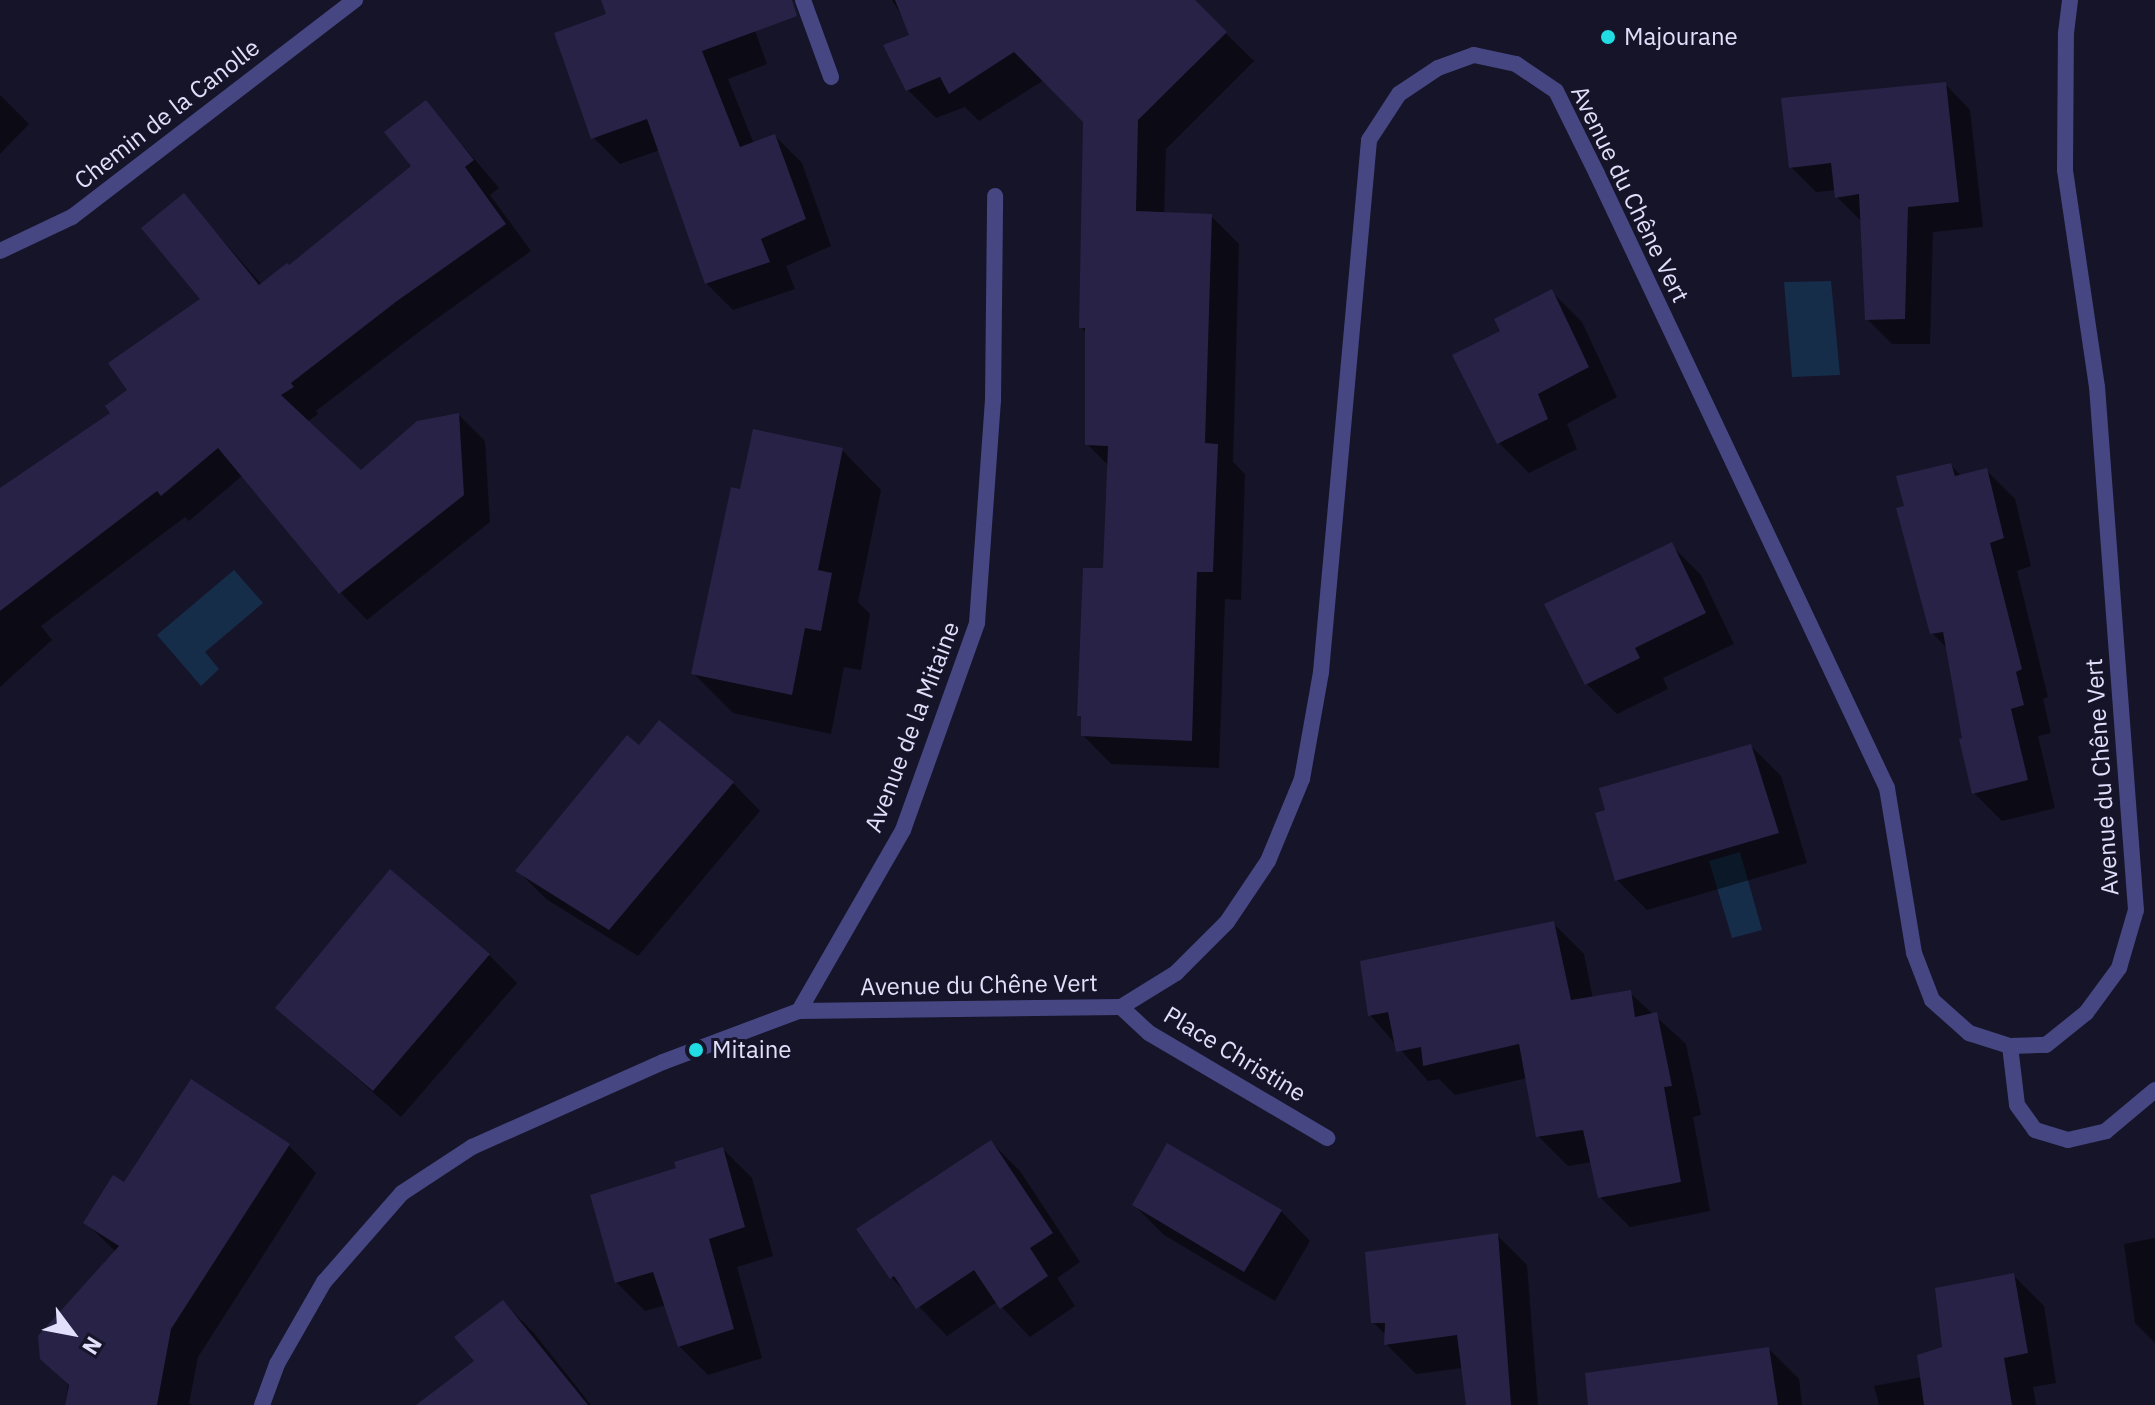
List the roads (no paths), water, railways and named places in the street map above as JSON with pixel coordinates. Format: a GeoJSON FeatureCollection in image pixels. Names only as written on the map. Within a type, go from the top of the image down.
{"type":"FeatureCollection","features":[{"type":"Feature","properties":{"kind":"street","name":"Chemin de la Canolle"},"geometry":{"type":"LineString","coordinates":[[0,251],[72,217],[355,0]]}},
{"type":"Feature","properties":{"kind":"street"},"geometry":{"type":"LineString","coordinates":[[803,0],[831,77]]}},
{"type":"Feature","properties":{"kind":"street","name":"Avenue du Chêne Vert"},"geometry":{"type":"LineString","coordinates":[[262,1405],[277,1364],[324,1282],[402,1193],[472,1147],[663,1062],[799,1011],[1121,1007],[1176,973],[1227,922],[1268,861],[1302,779],[1321,672],[1369,140],[1399,94],[1438,68],[1474,55],[1516,64],[1556,91],[1887,788],[1914,953],[1932,1000],[1969,1033],[2010,1046],[2046,1045],[2086,1013],[2119,968],[2136,910],[2097,387],[2065,170],[2066,33],[2070,0]]}},
{"type":"Feature","properties":{"kind":"street","name":"Avenue de la Mitaine"},"geometry":{"type":"LineString","coordinates":[[799,1011],[903,830],[977,623],[993,401],[995,196]]}},
{"type":"Feature","properties":{"kind":"street","name":"Place Christine"},"geometry":{"type":"LineString","coordinates":[[1121,1007],[1149,1033],[1327,1138]]}},
{"type":"Feature","properties":{"kind":"street"},"geometry":{"type":"LineString","coordinates":[[2010,1046],[2017,1105],[2035,1130],[2068,1140],[2106,1131],[2155,1090]]}},
{"type":"Feature","properties":{"kind":"water"},"geometry":{"type":"Polygon","coordinates":[[[1831,281],[1840,375],[1792,377],[1784,282],[1831,281]]]}},
{"type":"Feature","properties":{"kind":"water"},"geometry":{"type":"Polygon","coordinates":[[[234,570],[263,603],[205,652],[219,669],[201,686],[157,635],[234,570]]]}},
{"type":"Feature","properties":{"kind":"water"},"geometry":{"type":"Polygon","coordinates":[[[1740,852],[1762,930],[1732,938],[1709,861],[1740,852]]]}},
{"type":"Feature","properties":{"kind":"place","name":"Majourane"},"geometry":{"type":"Point","coordinates":[1608,37]}},
{"type":"Feature","properties":{"kind":"place","name":"Mitaine"},"geometry":{"type":"Point","coordinates":[696,1050]}}]}
